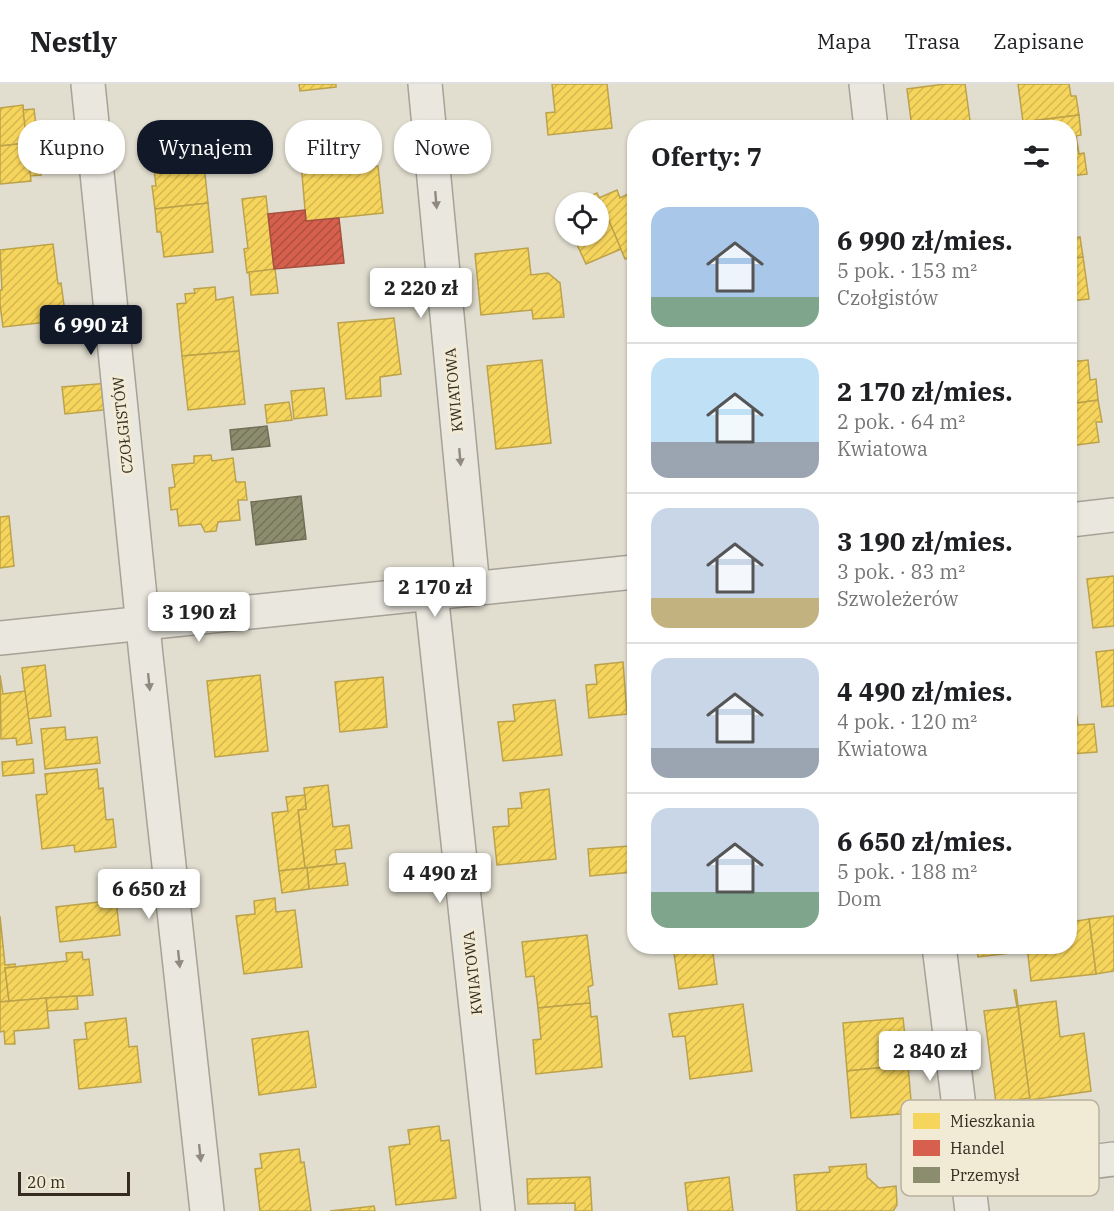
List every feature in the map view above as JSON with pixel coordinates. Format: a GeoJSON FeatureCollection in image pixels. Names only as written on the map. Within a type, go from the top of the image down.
{"type":"FeatureCollection","features":[{"type":"Feature","properties":{"kind":"street","name":"CZOŁGISTÓW"},"geometry":{"type":"LineString","coordinates":[[88,84],[143,623],[207,1211]]}},
{"type":"Feature","properties":{"kind":"street","name":"KWIATOWA"},"geometry":{"type":"LineString","coordinates":[[425,84],[473,588]]}},
{"type":"Feature","properties":{"kind":"street"},"geometry":{"type":"LineString","coordinates":[[866,84],[870,120]]}},
{"type":"Feature","properties":{"kind":"street"},"geometry":{"type":"LineString","coordinates":[[1077,519],[1114,515]]}},
{"type":"Feature","properties":{"kind":"street"},"geometry":{"type":"LineString","coordinates":[[0,638],[627,573]]}},
{"type":"Feature","properties":{"kind":"street","name":"KWIATOWA"},"geometry":{"type":"LineString","coordinates":[[431,593],[498,1211]]}},
{"type":"Feature","properties":{"kind":"street"},"geometry":{"type":"LineString","coordinates":[[940,954],[958,1100]]}},
{"type":"Feature","properties":{"kind":"street"},"geometry":{"type":"LineString","coordinates":[[1099,1161],[1114,1159]]}},
{"type":"Feature","properties":{"kind":"street"},"geometry":{"type":"LineString","coordinates":[[970,1196],[972,1211]]}},
{"type":"Feature","properties":{"kind":"building: Mieszkania"},"geometry":{"type":"Polygon","coordinates":[[[299,84],[336,84],[336,87],[300,91],[299,84]]]}},
{"type":"Feature","properties":{"kind":"building: Mieszkania"},"geometry":{"type":"Polygon","coordinates":[[[552,84],[607,84],[612,128],[548,135],[546,113],[555,112],[552,84]]]}},
{"type":"Feature","properties":{"kind":"building: Mieszkania"},"geometry":{"type":"Polygon","coordinates":[[[965,84],[970,120],[911,120],[907,89],[965,84]]]}},
{"type":"Feature","properties":{"kind":"building: Mieszkania"},"geometry":{"type":"Polygon","coordinates":[[[1018,84],[1069,84],[1071,96],[1076,96],[1079,115],[1023,120],[1018,84]]]}},
{"type":"Feature","properties":{"kind":"building: Mieszkania"},"geometry":{"type":"Polygon","coordinates":[[[23,105],[25,120],[18,120],[18,144],[0,146],[0,108],[23,105]]]}},
{"type":"Feature","properties":{"kind":"building: Mieszkania"},"geometry":{"type":"Polygon","coordinates":[[[34,109],[35,120],[24,120],[23,110],[34,109]]]}},
{"type":"Feature","properties":{"kind":"building: Mieszkania"},"geometry":{"type":"Polygon","coordinates":[[[1079,115],[1081,135],[1077,136],[1077,120],[1039,120],[1079,115]]]}},
{"type":"Feature","properties":{"kind":"building: Mieszkania"},"geometry":{"type":"Polygon","coordinates":[[[1077,142],[1079,154],[1084,153],[1087,174],[1077,175],[1077,142]]]}},
{"type":"Feature","properties":{"kind":"building: Mieszkania"},"geometry":{"type":"Polygon","coordinates":[[[18,144],[18,174],[30,174],[31,181],[0,184],[0,146],[18,144]]]}},
{"type":"Feature","properties":{"kind":"building: Mieszkania"},"geometry":{"type":"Polygon","coordinates":[[[155,174],[205,174],[208,203],[155,209],[152,186],[156,186],[155,174]]]}},
{"type":"Feature","properties":{"kind":"building: Mieszkania"},"geometry":{"type":"Polygon","coordinates":[[[302,174],[379,174],[383,213],[306,221],[302,174]]]}},
{"type":"Feature","properties":{"kind":"building: Mieszkania"},"geometry":{"type":"Polygon","coordinates":[[[617,190],[620,198],[627,194],[627,258],[625,259],[609,221],[609,194],[617,190]]]}},
{"type":"Feature","properties":{"kind":"building: Mieszkania"},"geometry":{"type":"Polygon","coordinates":[[[266,196],[274,269],[247,273],[244,249],[248,248],[242,199],[266,196]]]}},
{"type":"Feature","properties":{"kind":"building: Mieszkania"},"geometry":{"type":"Polygon","coordinates":[[[208,203],[213,252],[164,257],[161,232],[157,232],[155,209],[208,203]]]}},
{"type":"Feature","properties":{"kind":"building: Mieszkania"},"geometry":{"type":"Polygon","coordinates":[[[609,221],[621,249],[586,264],[578,246],[609,246],[609,221]]]}},
{"type":"Feature","properties":{"kind":"building: Mieszkania"},"geometry":{"type":"Polygon","coordinates":[[[1080,237],[1083,257],[1077,258],[1077,238],[1080,237]]]}},
{"type":"Feature","properties":{"kind":"building: Mieszkania"},"geometry":{"type":"Polygon","coordinates":[[[53,244],[58,284],[61,283],[66,320],[3,327],[0,304],[0,290],[2,290],[0,250],[53,244]]]}},
{"type":"Feature","properties":{"kind":"building: Mieszkania"},"geometry":{"type":"Polygon","coordinates":[[[528,248],[531,275],[548,273],[560,283],[564,317],[533,319],[532,310],[481,315],[475,254],[528,248]]]}},
{"type":"Feature","properties":{"kind":"building: Mieszkania"},"geometry":{"type":"Polygon","coordinates":[[[1083,257],[1089,299],[1077,300],[1077,258],[1083,257]]]}},
{"type":"Feature","properties":{"kind":"building: Mieszkania"},"geometry":{"type":"Polygon","coordinates":[[[275,269],[278,293],[251,295],[249,272],[275,269]]]}},
{"type":"Feature","properties":{"kind":"building: Mieszkania"},"geometry":{"type":"Polygon","coordinates":[[[215,287],[216,300],[233,297],[239,351],[182,356],[177,304],[186,303],[185,294],[195,293],[194,289],[215,287]]]}},
{"type":"Feature","properties":{"kind":"building: Mieszkania"},"geometry":{"type":"Polygon","coordinates":[[[394,318],[401,374],[380,377],[381,396],[346,399],[338,323],[394,318]]]}},
{"type":"Feature","properties":{"kind":"building: Mieszkania"},"geometry":{"type":"Polygon","coordinates":[[[239,351],[245,404],[188,410],[182,356],[239,351]]]}},
{"type":"Feature","properties":{"kind":"building: Mieszkania"},"geometry":{"type":"Polygon","coordinates":[[[542,360],[551,443],[496,449],[487,366],[542,360]]]}},
{"type":"Feature","properties":{"kind":"building: Mieszkania"},"geometry":{"type":"Polygon","coordinates":[[[1088,360],[1090,380],[1096,379],[1098,400],[1077,403],[1077,361],[1088,360]]]}},
{"type":"Feature","properties":{"kind":"building: Mieszkania"},"geometry":{"type":"Polygon","coordinates":[[[109,383],[112,409],[65,414],[62,387],[109,383]]]}},
{"type":"Feature","properties":{"kind":"building: Mieszkania"},"geometry":{"type":"Polygon","coordinates":[[[324,388],[327,415],[294,419],[291,391],[324,388]]]}},
{"type":"Feature","properties":{"kind":"building: Mieszkania"},"geometry":{"type":"Polygon","coordinates":[[[1098,400],[1102,422],[1096,422],[1099,442],[1077,445],[1077,403],[1098,400]]]}},
{"type":"Feature","properties":{"kind":"building: Mieszkania"},"geometry":{"type":"Polygon","coordinates":[[[289,402],[292,420],[267,423],[265,405],[289,402]]]}},
{"type":"Feature","properties":{"kind":"building: Mieszkania"},"geometry":{"type":"Polygon","coordinates":[[[211,455],[212,461],[233,458],[236,482],[245,482],[247,500],[238,500],[240,520],[218,522],[216,531],[205,532],[201,524],[179,526],[177,509],[171,510],[169,488],[175,487],[172,465],[194,463],[194,456],[211,455]]]}},
{"type":"Feature","properties":{"kind":"building: Mieszkania"},"geometry":{"type":"Polygon","coordinates":[[[9,516],[14,566],[0,568],[0,517],[9,516]]]}},
{"type":"Feature","properties":{"kind":"building: Mieszkania"},"geometry":{"type":"Polygon","coordinates":[[[1114,576],[1114,626],[1093,628],[1087,579],[1114,576]]]}},
{"type":"Feature","properties":{"kind":"building: Mieszkania"},"geometry":{"type":"Polygon","coordinates":[[[1114,650],[1114,706],[1102,707],[1096,652],[1114,650]]]}},
{"type":"Feature","properties":{"kind":"building: Mieszkania"},"geometry":{"type":"Polygon","coordinates":[[[623,662],[627,714],[589,718],[586,685],[597,684],[595,665],[623,662]]]}},
{"type":"Feature","properties":{"kind":"building: Mieszkania"},"geometry":{"type":"Polygon","coordinates":[[[45,665],[51,716],[28,719],[22,668],[45,665]]]}},
{"type":"Feature","properties":{"kind":"building: Mieszkania"},"geometry":{"type":"Polygon","coordinates":[[[0,675],[3,694],[25,691],[32,743],[17,745],[16,738],[1,739],[0,675]]]}},
{"type":"Feature","properties":{"kind":"building: Mieszkania"},"geometry":{"type":"Polygon","coordinates":[[[260,675],[268,751],[215,757],[207,681],[260,675]]]}},
{"type":"Feature","properties":{"kind":"building: Mieszkania"},"geometry":{"type":"Polygon","coordinates":[[[383,677],[387,727],[340,732],[335,682],[383,677]]]}},
{"type":"Feature","properties":{"kind":"building: Mieszkania"},"geometry":{"type":"Polygon","coordinates":[[[555,700],[562,755],[503,761],[498,722],[515,721],[513,705],[555,700]]]}},
{"type":"Feature","properties":{"kind":"building: Mieszkania"},"geometry":{"type":"Polygon","coordinates":[[[1077,718],[1078,725],[1094,724],[1097,752],[1077,753],[1077,718]]]}},
{"type":"Feature","properties":{"kind":"building: Mieszkania"},"geometry":{"type":"Polygon","coordinates":[[[65,727],[66,740],[97,737],[100,763],[45,769],[41,729],[65,727]]]}},
{"type":"Feature","properties":{"kind":"building: Mieszkania"},"geometry":{"type":"Polygon","coordinates":[[[33,759],[34,773],[3,776],[2,762],[33,759]]]}},
{"type":"Feature","properties":{"kind":"building: Mieszkania"},"geometry":{"type":"Polygon","coordinates":[[[97,769],[99,789],[103,788],[106,820],[113,819],[116,847],[75,852],[74,845],[42,849],[36,795],[47,794],[45,774],[97,769]]]}},
{"type":"Feature","properties":{"kind":"building: Mieszkania"},"geometry":{"type":"Polygon","coordinates":[[[328,785],[333,827],[349,825],[352,848],[335,850],[337,864],[305,868],[298,810],[306,809],[304,788],[328,785]]]}},
{"type":"Feature","properties":{"kind":"building: Mieszkania"},"geometry":{"type":"Polygon","coordinates":[[[549,789],[556,859],[497,865],[493,827],[509,826],[508,809],[522,808],[520,793],[549,789]]]}},
{"type":"Feature","properties":{"kind":"building: Mieszkania"},"geometry":{"type":"Polygon","coordinates":[[[305,795],[306,809],[298,810],[305,868],[279,871],[272,813],[288,811],[286,797],[305,795]]]}},
{"type":"Feature","properties":{"kind":"building: Mieszkania"},"geometry":{"type":"Polygon","coordinates":[[[627,846],[627,873],[590,876],[588,849],[627,846]]]}},
{"type":"Feature","properties":{"kind":"building: Mieszkania"},"geometry":{"type":"Polygon","coordinates":[[[345,863],[348,885],[309,889],[307,868],[345,863]]]}},
{"type":"Feature","properties":{"kind":"building: Mieszkania"},"geometry":{"type":"Polygon","coordinates":[[[307,868],[309,889],[282,893],[279,871],[307,868]]]}},
{"type":"Feature","properties":{"kind":"building: Mieszkania"},"geometry":{"type":"Polygon","coordinates":[[[275,898],[276,912],[295,910],[302,967],[244,974],[236,916],[255,914],[254,901],[275,898]]]}},
{"type":"Feature","properties":{"kind":"building: Mieszkania"},"geometry":{"type":"Polygon","coordinates":[[[116,900],[120,935],[60,942],[56,907],[116,900]]]}},
{"type":"Feature","properties":{"kind":"building: Mieszkania"},"geometry":{"type":"Polygon","coordinates":[[[0,916],[5,965],[15,964],[15,967],[5,968],[9,1001],[0,1002],[0,916]]]}},
{"type":"Feature","properties":{"kind":"building: Mieszkania"},"geometry":{"type":"Polygon","coordinates":[[[1114,916],[1114,971],[1096,974],[1089,919],[1114,916]]]}},
{"type":"Feature","properties":{"kind":"building: Mieszkania"},"geometry":{"type":"Polygon","coordinates":[[[1089,919],[1096,974],[1031,981],[1028,954],[1077,954],[1077,921],[1089,919]]]}},
{"type":"Feature","properties":{"kind":"building: Mieszkania"},"geometry":{"type":"Polygon","coordinates":[[[587,935],[593,985],[588,987],[590,1003],[538,1008],[534,976],[526,977],[522,942],[587,935]]]}},
{"type":"Feature","properties":{"kind":"building: Mieszkania"},"geometry":{"type":"Polygon","coordinates":[[[82,952],[83,960],[89,959],[93,995],[9,1001],[5,968],[67,961],[66,953],[82,952]]]}},
{"type":"Feature","properties":{"kind":"building: Mieszkania"},"geometry":{"type":"Polygon","coordinates":[[[674,954],[713,954],[717,984],[679,989],[674,954]]]}},
{"type":"Feature","properties":{"kind":"building: Mieszkania"},"geometry":{"type":"Polygon","coordinates":[[[978,954],[1002,954],[978,957],[978,954]]]}},
{"type":"Feature","properties":{"kind":"building: Mieszkania"},"geometry":{"type":"Polygon","coordinates":[[[1014,990],[1016,990],[1030,1098],[996,1100],[984,1011],[1017,1007],[1014,990]]]}},
{"type":"Feature","properties":{"kind":"building: Mieszkania"},"geometry":{"type":"Polygon","coordinates":[[[77,996],[78,1009],[47,1011],[46,998],[77,996]]]}},
{"type":"Feature","properties":{"kind":"building: Mieszkania"},"geometry":{"type":"Polygon","coordinates":[[[46,998],[49,1028],[14,1031],[15,1044],[5,1044],[4,1031],[0,1032],[0,1002],[46,998]]]}},
{"type":"Feature","properties":{"kind":"building: Mieszkania"},"geometry":{"type":"Polygon","coordinates":[[[1056,1001],[1060,1037],[1084,1033],[1091,1091],[1030,1100],[1018,1006],[1056,1001]]]}},
{"type":"Feature","properties":{"kind":"building: Mieszkania"},"geometry":{"type":"Polygon","coordinates":[[[590,1003],[591,1017],[597,1016],[602,1067],[536,1074],[533,1040],[541,1039],[538,1008],[590,1003]]]}},
{"type":"Feature","properties":{"kind":"building: Mieszkania"},"geometry":{"type":"Polygon","coordinates":[[[743,1004],[752,1071],[690,1079],[685,1036],[673,1037],[669,1014],[743,1004]]]}},
{"type":"Feature","properties":{"kind":"building: Mieszkania"},"geometry":{"type":"Polygon","coordinates":[[[126,1018],[129,1047],[137,1046],[141,1082],[79,1089],[74,1040],[87,1039],[85,1023],[126,1018]]]}},
{"type":"Feature","properties":{"kind":"building: Mieszkania"},"geometry":{"type":"Polygon","coordinates":[[[903,1018],[908,1065],[847,1071],[843,1023],[903,1018]]]}},
{"type":"Feature","properties":{"kind":"building: Mieszkania"},"geometry":{"type":"Polygon","coordinates":[[[308,1031],[316,1087],[259,1095],[252,1039],[308,1031]]]}},
{"type":"Feature","properties":{"kind":"building: Mieszkania"},"geometry":{"type":"Polygon","coordinates":[[[908,1065],[911,1100],[901,1100],[901,1114],[851,1118],[847,1071],[908,1065]]]}},
{"type":"Feature","properties":{"kind":"building: Mieszkania"},"geometry":{"type":"Polygon","coordinates":[[[439,1126],[441,1141],[449,1140],[456,1198],[396,1205],[389,1147],[410,1144],[408,1130],[439,1126]]]}},
{"type":"Feature","properties":{"kind":"building: Mieszkania"},"geometry":{"type":"Polygon","coordinates":[[[299,1149],[301,1163],[304,1162],[311,1211],[260,1211],[255,1169],[262,1168],[260,1154],[299,1149]]]}},
{"type":"Feature","properties":{"kind":"building: Mieszkania"},"geometry":{"type":"Polygon","coordinates":[[[866,1164],[867,1177],[879,1188],[896,1186],[897,1205],[893,1211],[797,1211],[794,1175],[830,1172],[829,1167],[866,1164]]]}},
{"type":"Feature","properties":{"kind":"building: Mieszkania"},"geometry":{"type":"Polygon","coordinates":[[[590,1177],[592,1211],[575,1211],[575,1203],[528,1204],[527,1179],[590,1177]]]}},
{"type":"Feature","properties":{"kind":"building: Mieszkania"},"geometry":{"type":"Polygon","coordinates":[[[729,1177],[733,1211],[688,1211],[685,1183],[729,1177]]]}},
{"type":"Feature","properties":{"kind":"building: Mieszkania"},"geometry":{"type":"Polygon","coordinates":[[[374,1206],[375,1211],[330,1211],[374,1206]]]}},
{"type":"Feature","properties":{"kind":"building: Handel"},"geometry":{"type":"Polygon","coordinates":[[[305,210],[306,221],[339,218],[344,263],[274,269],[268,214],[305,210]]]}},
{"type":"Feature","properties":{"kind":"building: Przemysł"},"geometry":{"type":"Polygon","coordinates":[[[267,426],[270,446],[232,450],[230,430],[267,426]]]}},
{"type":"Feature","properties":{"kind":"building: Przemysł"},"geometry":{"type":"Polygon","coordinates":[[[301,496],[306,539],[256,545],[251,502],[301,496]]]}}]}
